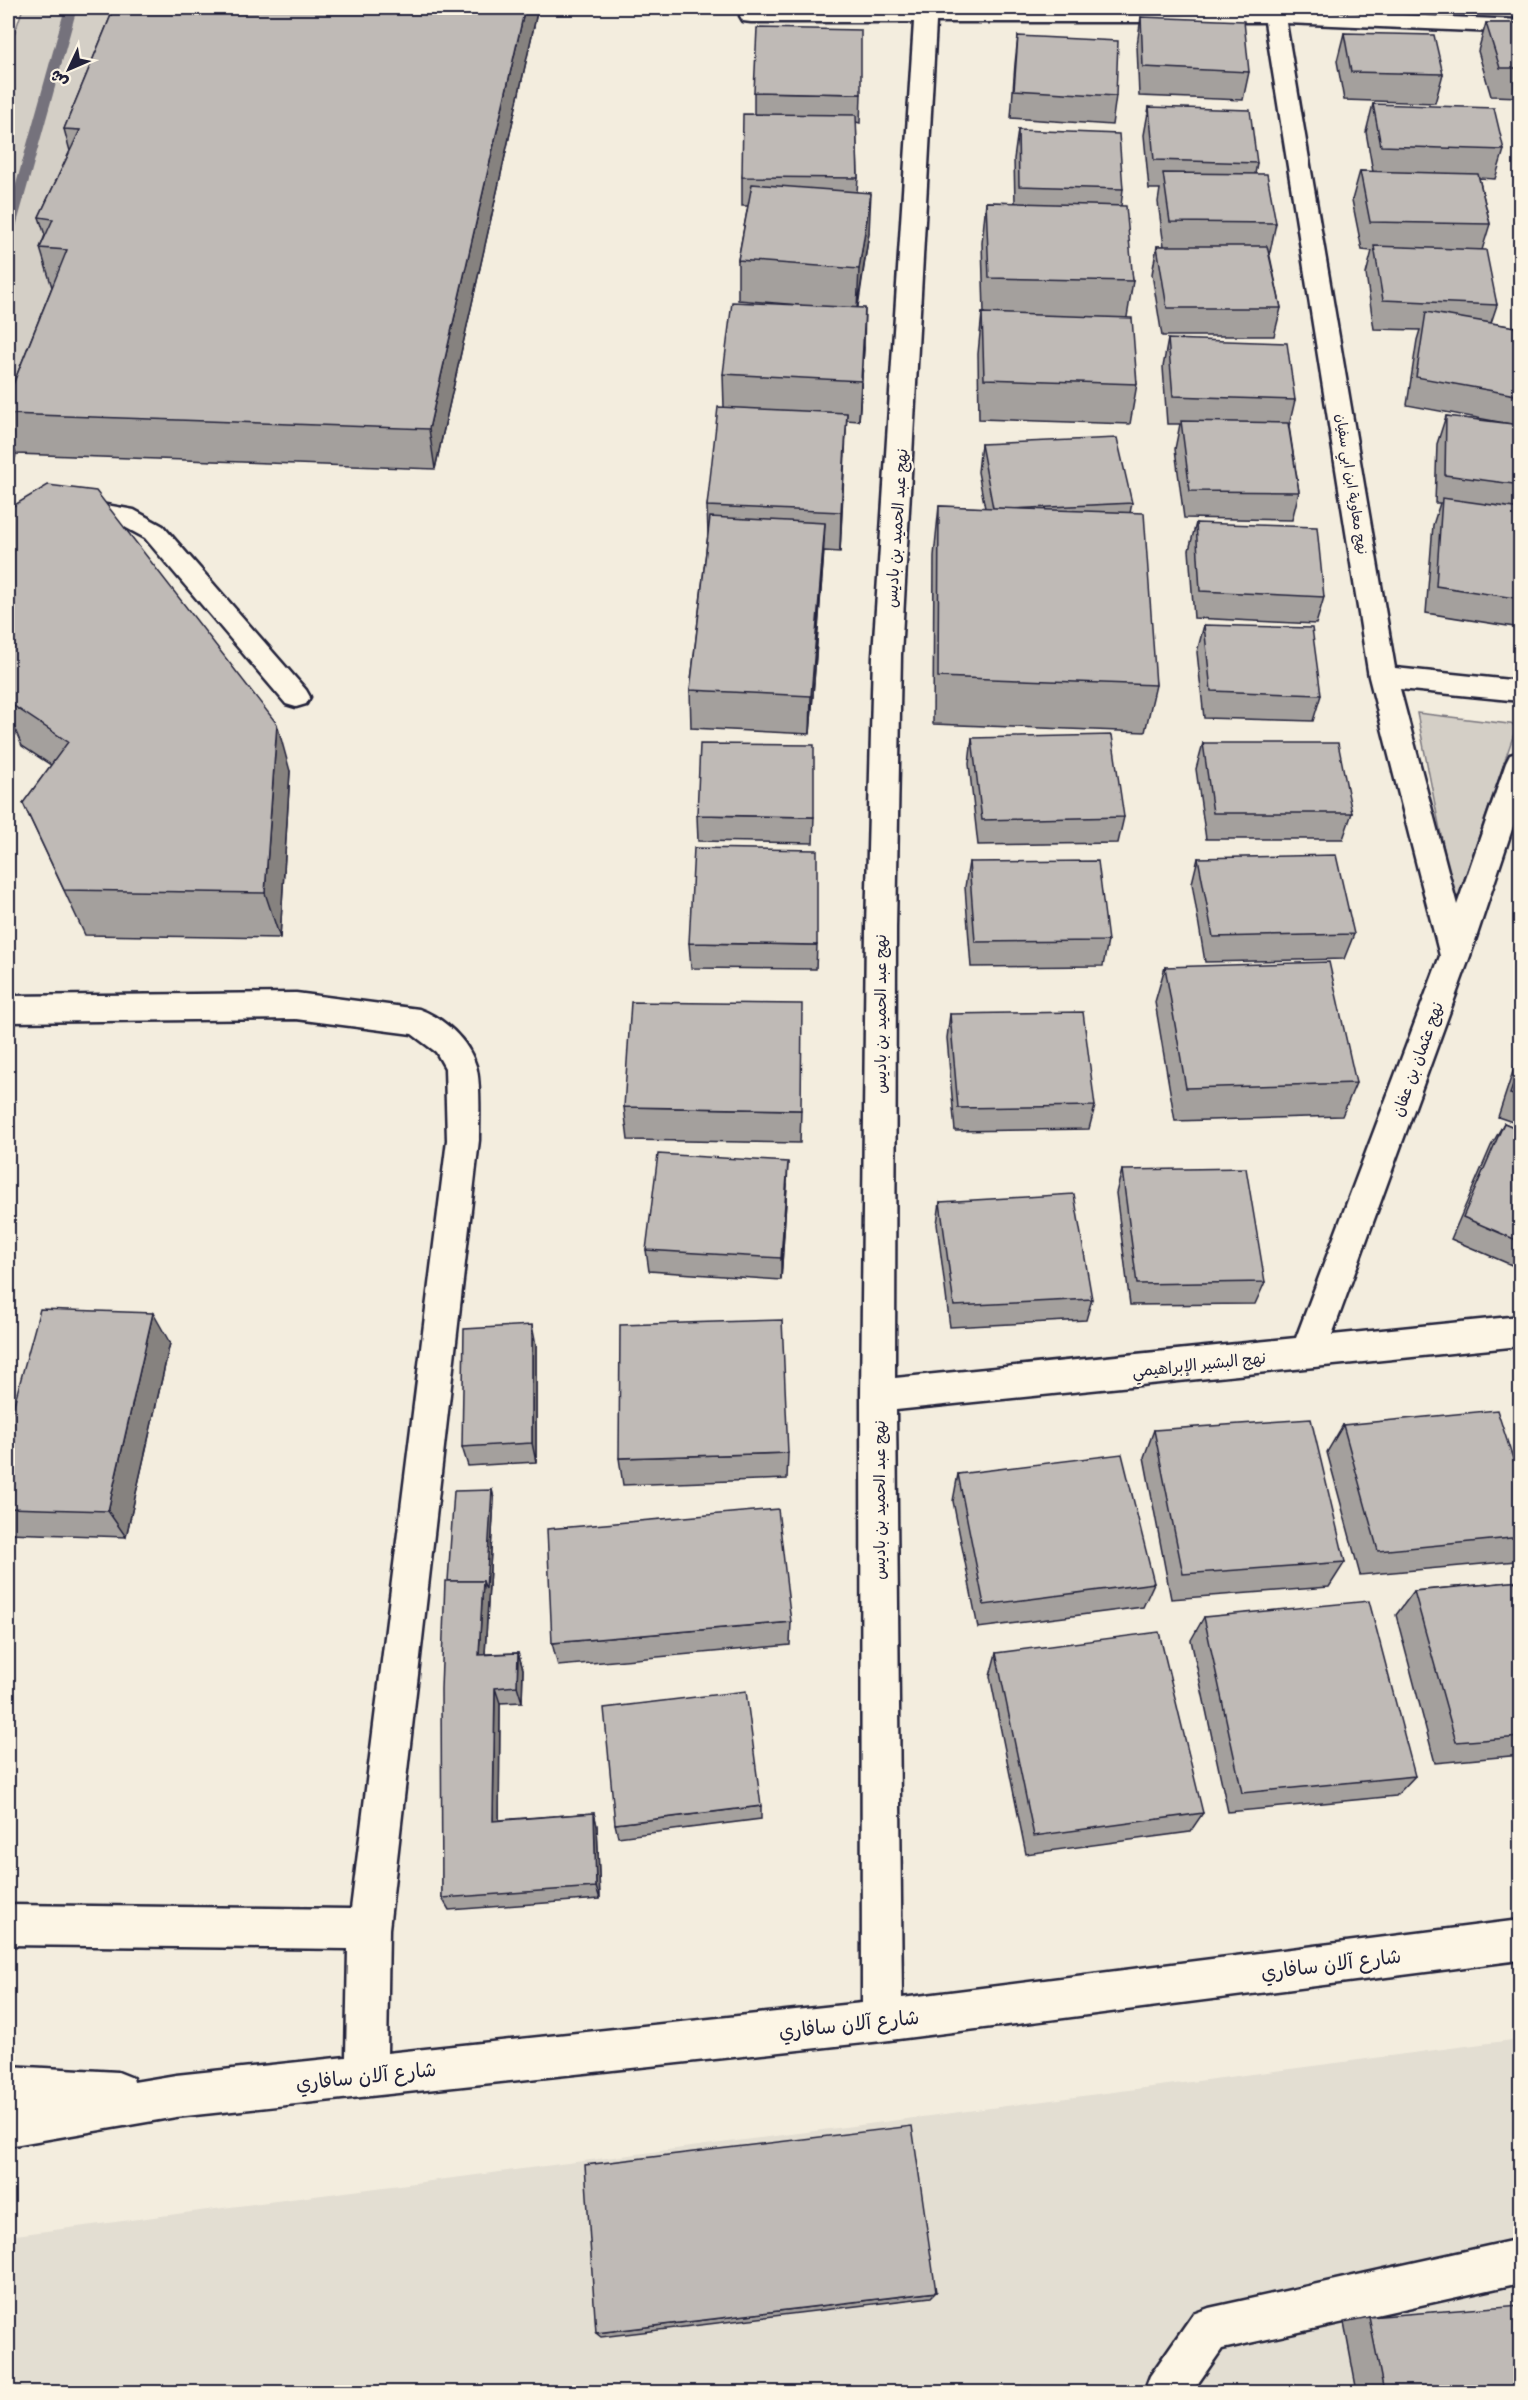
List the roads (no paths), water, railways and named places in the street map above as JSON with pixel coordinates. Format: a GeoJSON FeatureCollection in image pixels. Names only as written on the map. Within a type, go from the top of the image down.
{"type":"FeatureCollection","features":[{"type":"Feature","properties":{"kind":"street"},"geometry":{"type":"LineString","coordinates":[[751,16],[926,12],[1273,12],[1521,26]]}},
{"type":"Feature","properties":{"kind":"street","name":"نهج عبد الحميد بن باديس"},"geometry":{"type":"LineString","coordinates":[[882,2021],[878,1396],[881,928],[887,655],[926,12]]}},
{"type":"Feature","properties":{"kind":"street","name":"نهج معاوية ابن ابي سفيان"},"geometry":{"type":"LineString","coordinates":[[1273,12],[1383,677],[1455,956]]}},
{"type":"Feature","properties":{"kind":"street"},"geometry":{"type":"LineString","coordinates":[[8,541],[27,528],[85,511],[124,515],[154,532],[296,697]]}},
{"type":"Feature","properties":{"kind":"street"},"geometry":{"type":"LineString","coordinates":[[1383,677],[1521,691]]}},
{"type":"Feature","properties":{"kind":"street","name":"نهج عثمان بن عفان"},"geometry":{"type":"LineString","coordinates":[[1308,1353],[1455,956],[1521,763]]}},
{"type":"Feature","properties":{"kind":"street"},"geometry":{"type":"LineString","coordinates":[[8,1009],[296,1006],[360,1013],[419,1022],[447,1043],[461,1067],[463,1140],[369,1929],[366,2076]]}},
{"type":"Feature","properties":{"kind":"street","name":"نهج البشير الإبراهيمي"},"geometry":{"type":"LineString","coordinates":[[878,1396],[1521,1330]]}},
{"type":"Feature","properties":{"kind":"street"},"geometry":{"type":"LineString","coordinates":[[8,1924],[369,1929]]}},
{"type":"Feature","properties":{"kind":"street","name":"شارع آلان سافاري"},"geometry":{"type":"LineString","coordinates":[[8,2126],[176,2096],[882,2021],[1521,1940]]}},
{"type":"Feature","properties":{"kind":"street","name":"شارع آلان سافاري"},"geometry":{"type":"LineString","coordinates":[[8,2087],[176,2096]]}},
{"type":"Feature","properties":{"kind":"street"},"geometry":{"type":"LineString","coordinates":[[1166,2392],[1209,2330],[1521,2261]]}},
{"type":"Feature","properties":{"kind":"waterway"},"geometry":{"type":"LineString","coordinates":[[8,234],[71,8]]}}]}
